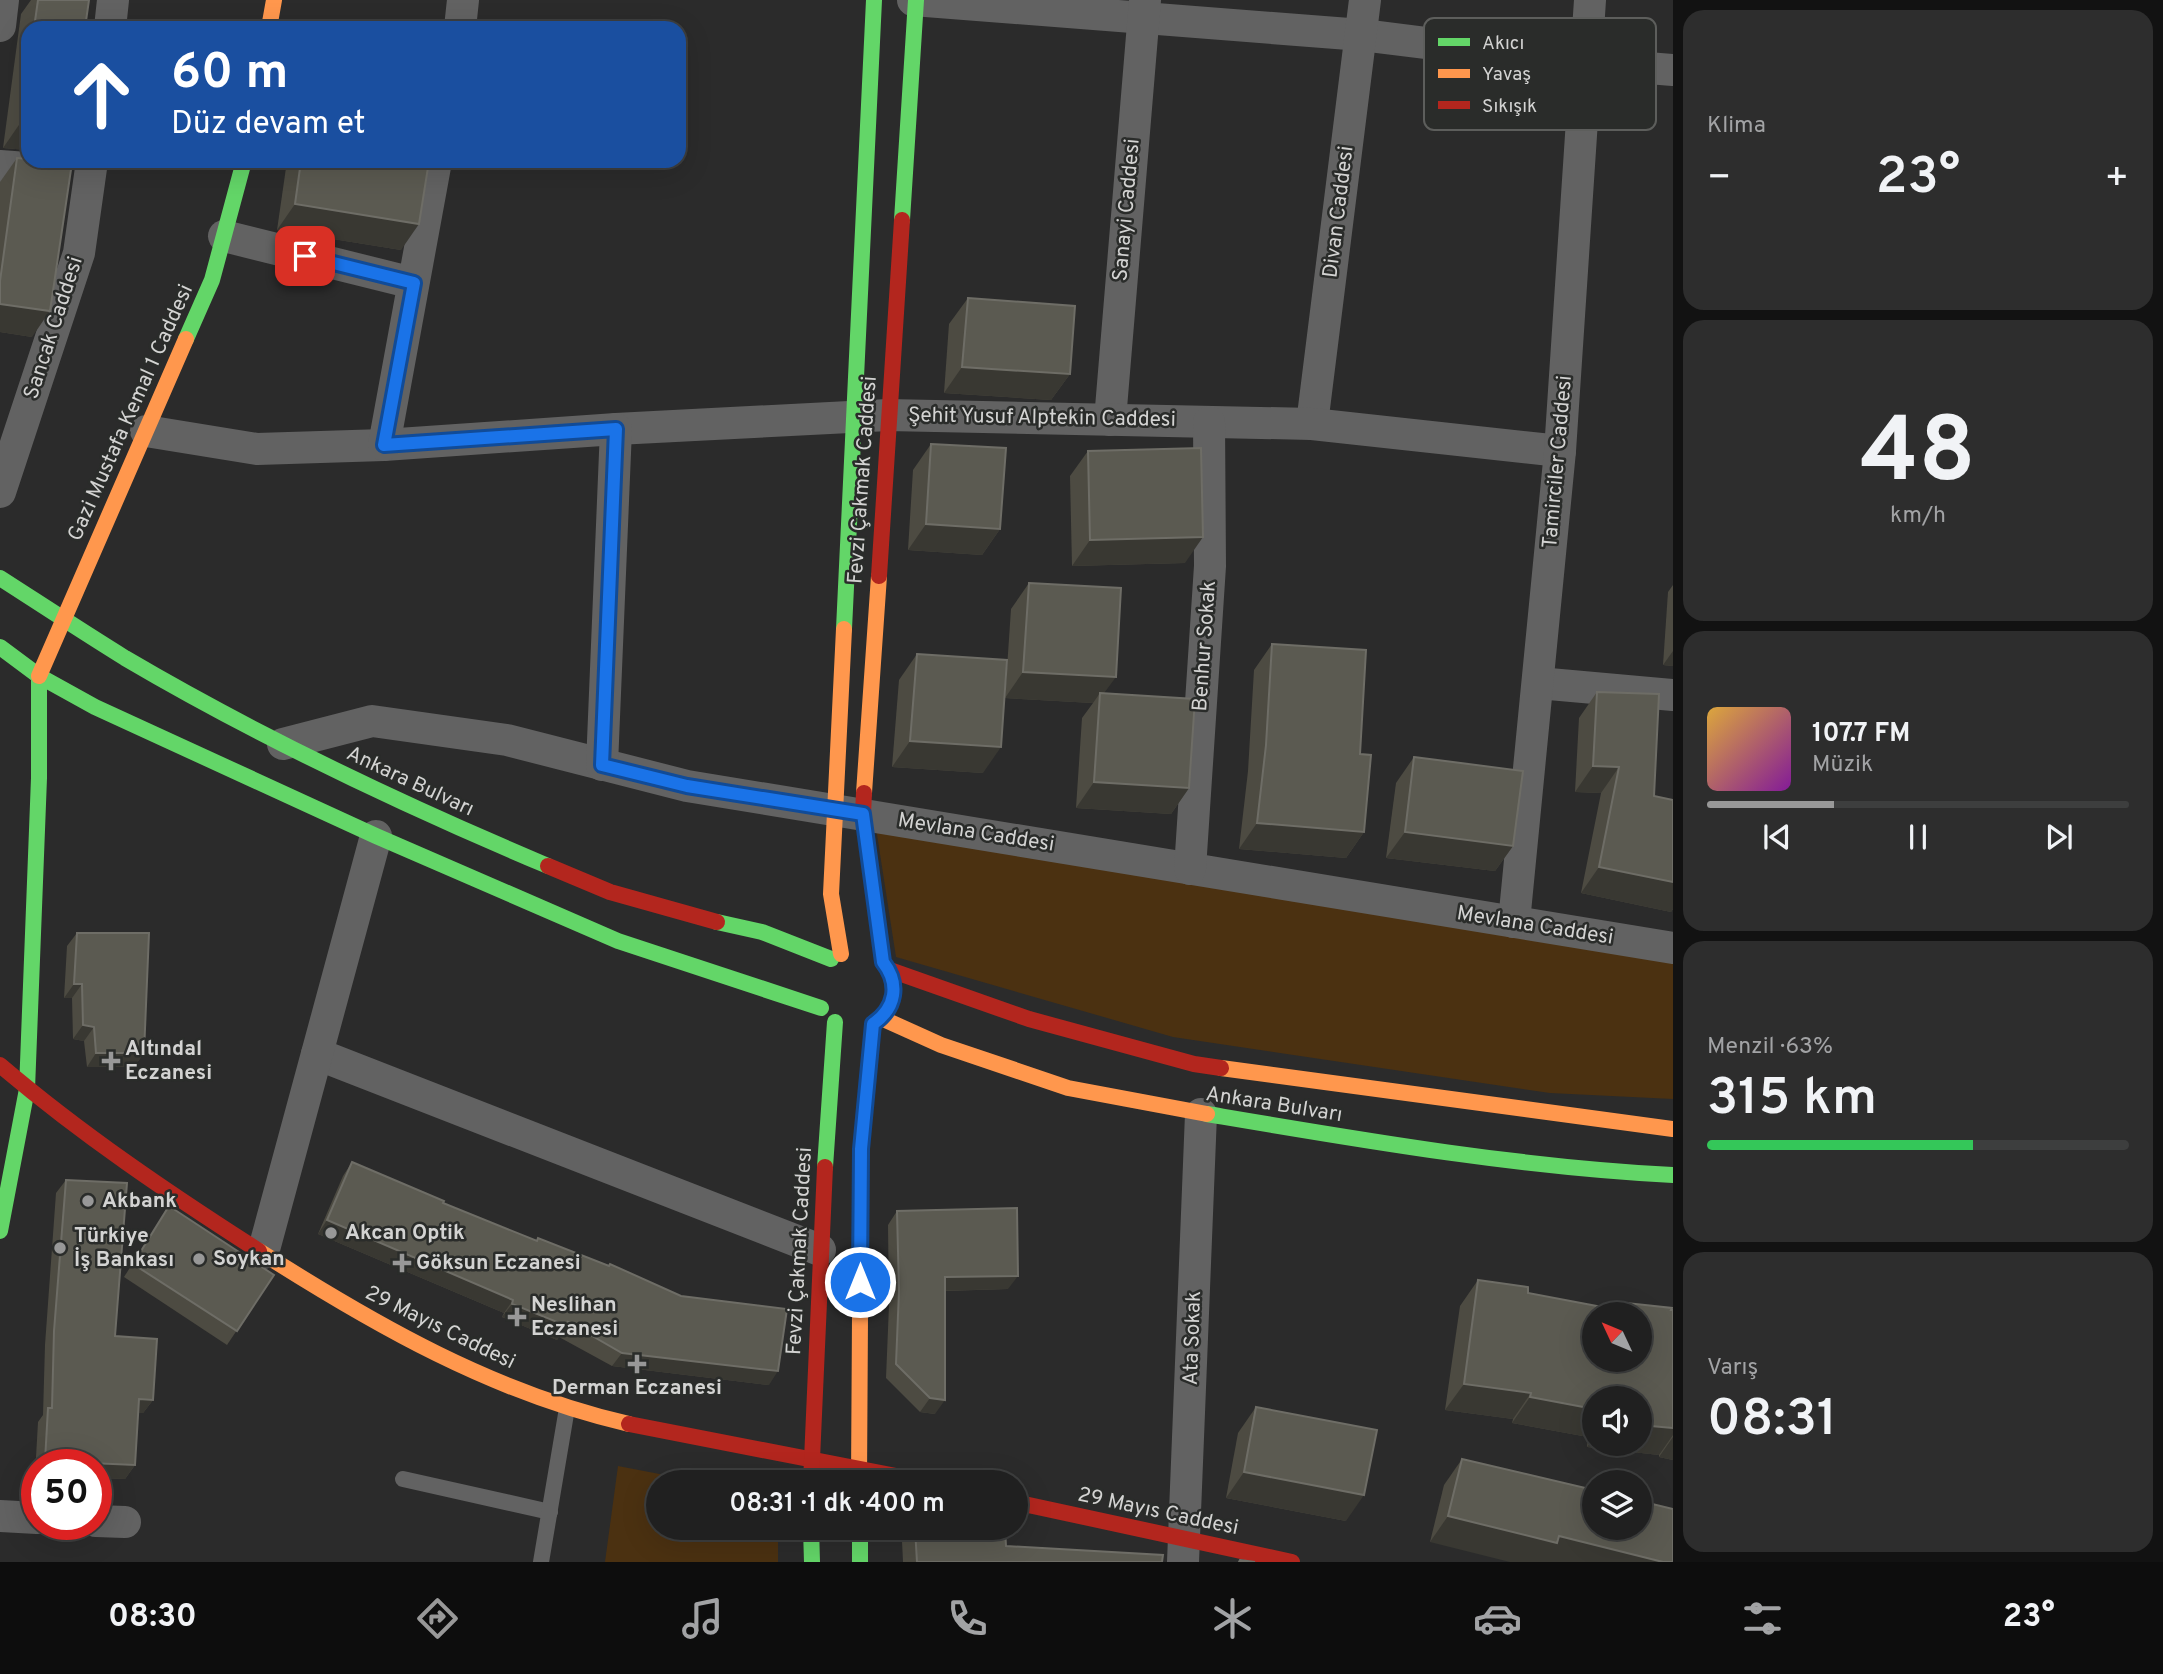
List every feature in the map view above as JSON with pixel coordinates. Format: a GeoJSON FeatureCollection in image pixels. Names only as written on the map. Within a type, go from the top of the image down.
{"type":"FeatureCollection","features":[{"type":"Feature","properties":{"kind":"main road"},"geometry":{"type":"LineString","coordinates":[[270,21],[274,0]]}},
{"type":"Feature","properties":{"kind":"main road","name":"Fevzi Çakmak Caddesi"},"geometry":{"type":"LineString","coordinates":[[874,0],[854,416],[849,812],[886,966]]}},
{"type":"Feature","properties":{"kind":"main road","name":"Fevzi Çakmak Caddesi"},"geometry":{"type":"LineString","coordinates":[[847,954],[831,894],[849,812],[888,415],[915,0]]}},
{"type":"Feature","properties":{"kind":"main road","name":"Gazi Mustafa Kemal 1 Caddesi"},"geometry":{"type":"LineString","coordinates":[[39,676],[212,280],[242,168]]}},
{"type":"Feature","properties":{"kind":"main road","name":"Ankara Bulvarı"},"geometry":{"type":"LineString","coordinates":[[0,578],[136,664],[283,744],[436,819],[610,892],[687,915],[847,954]]}},
{"type":"Feature","properties":{"kind":"main road"},"geometry":{"type":"LineString","coordinates":[[0,647],[39,676],[139,728],[376,836],[618,941],[821,1008],[835,1022],[854,1029],[877,1021]]}},
{"type":"Feature","properties":{"kind":"main road"},"geometry":{"type":"LineString","coordinates":[[0,1231],[27,1089],[39,778],[39,676]]}},
{"type":"Feature","properties":{"kind":"main road"},"geometry":{"type":"LineString","coordinates":[[821,1008],[818,983],[824,967],[847,954],[886,966],[893,997],[877,1021],[861,1149],[859,1470]]}},
{"type":"Feature","properties":{"kind":"main road","name":"Ankara Bulvarı"},"geometry":{"type":"LineString","coordinates":[[886,966],[1029,1019],[1194,1064],[1673,1129]]}},
{"type":"Feature","properties":{"kind":"main road","name":"Ankara Bulvarı"},"geometry":{"type":"LineString","coordinates":[[877,1021],[1068,1088],[1202,1114],[1395,1146],[1617,1172],[1673,1175]]}},
{"type":"Feature","properties":{"kind":"main road","name":"Fevzi Çakmak Caddesi"},"geometry":{"type":"LineString","coordinates":[[811,1470],[820,1250],[835,1022]]}},
{"type":"Feature","properties":{"kind":"main road","name":"29 Mayıs Caddesi"},"geometry":{"type":"LineString","coordinates":[[0,1065],[102,1147],[263,1253],[354,1309],[458,1363],[510,1387],[567,1408],[652,1429],[811,1458],[845,1470]]}},
{"type":"Feature","properties":{"kind":"main road","name":"29 Mayıs Caddesi"},"geometry":{"type":"LineString","coordinates":[[1028,1506],[1184,1551],[1292,1562]]}},
{"type":"Feature","properties":{"kind":"main road"},"geometry":{"type":"LineString","coordinates":[[811,1540],[812,1562]]}},
{"type":"Feature","properties":{"kind":"main road"},"geometry":{"type":"LineString","coordinates":[[860,1540],[860,1562]]}},
{"type":"Feature","properties":{"kind":"street"},"geometry":{"type":"LineString","coordinates":[[0,26],[3,0]]}},
{"type":"Feature","properties":{"kind":"street"},"geometry":{"type":"LineString","coordinates":[[111,21],[113,0]]}},
{"type":"Feature","properties":{"kind":"street"},"geometry":{"type":"LineString","coordinates":[[461,21],[463,0]]}},
{"type":"Feature","properties":{"kind":"street"},"geometry":{"type":"LineString","coordinates":[[915,0],[1144,9],[1424,43]]}},
{"type":"Feature","properties":{"kind":"street","name":"Divan Caddesi"},"geometry":{"type":"LineString","coordinates":[[1312,424],[1365,0]]}},
{"type":"Feature","properties":{"kind":"street","name":"Tamirciler Caddesi"},"geometry":{"type":"LineString","coordinates":[[1589,18],[1590,0]]}},
{"type":"Feature","properties":{"kind":"street","name":"Sanayi Caddesi"},"geometry":{"type":"LineString","coordinates":[[1110,421],[1144,9]]}},
{"type":"Feature","properties":{"kind":"street","name":"Tamirciler Caddesi"},"geometry":{"type":"LineString","coordinates":[[1514,922],[1560,451],[1582,130]]}},
{"type":"Feature","properties":{"kind":"street"},"geometry":{"type":"LineString","coordinates":[[0,166],[21,166]]}},
{"type":"Feature","properties":{"kind":"street","name":"Sancak Caddesi"},"geometry":{"type":"LineString","coordinates":[[0,492],[13,410],[79,253],[91,168]]}},
{"type":"Feature","properties":{"kind":"street"},"geometry":{"type":"LineString","coordinates":[[384,445],[435,168]]}},
{"type":"Feature","properties":{"kind":"street"},"geometry":{"type":"LineString","coordinates":[[224,236],[414,283]]}},
{"type":"Feature","properties":{"kind":"street","name":"Şehit Yusuf Alptekin Caddesi"},"geometry":{"type":"LineString","coordinates":[[146,430],[257,449],[384,445],[616,429],[888,415],[1312,424],[1560,451]]}},
{"type":"Feature","properties":{"kind":"street","name":"Benhur Sokak"},"geometry":{"type":"LineString","coordinates":[[1190,869],[1210,566],[1209,422]]}},
{"type":"Feature","properties":{"kind":"street"},"geometry":{"type":"LineString","coordinates":[[602,765],[616,429]]}},
{"type":"Feature","properties":{"kind":"street"},"geometry":{"type":"LineString","coordinates":[[1538,683],[1673,695]]}},
{"type":"Feature","properties":{"kind":"street","name":"Mevlana Caddesi"},"geometry":{"type":"LineString","coordinates":[[283,744],[372,721],[507,740],[687,786],[1673,948]]}},
{"type":"Feature","properties":{"kind":"street"},"geometry":{"type":"LineString","coordinates":[[263,1253],[376,836]]}},
{"type":"Feature","properties":{"kind":"street"},"geometry":{"type":"LineString","coordinates":[[317,1054],[820,1250]]}},
{"type":"Feature","properties":{"kind":"street","name":"Ata Sokak"},"geometry":{"type":"LineString","coordinates":[[1184,1551],[1202,1114]]}},
{"type":"Feature","properties":{"kind":"street"},"geometry":{"type":"LineString","coordinates":[[0,1516],[21,1517]]}},
{"type":"Feature","properties":{"kind":"lane"},"geometry":{"type":"LineString","coordinates":[[541,1562],[567,1408]]}},
{"type":"Feature","properties":{"kind":"lane"},"geometry":{"type":"LineString","coordinates":[[403,1479],[550,1512]]}},
{"type":"Feature","properties":{"kind":"shaded area"},"geometry":{"type":"Polygon","coordinates":[[[876,828],[1673,959],[1673,1099],[1550,1093],[1173,1037],[896,957],[876,828]]]}},
{"type":"Feature","properties":{"kind":"shaded area"},"geometry":{"type":"Polygon","coordinates":[[[618,1466],[646,1471],[646,1540],[778,1540],[778,1562],[605,1562],[618,1466]]]}},
{"type":"Feature","properties":{"kind":"building"},"geometry":{"type":"Polygon","coordinates":[[[38,0],[89,0],[86,21],[35,21],[38,0]]]}},
{"type":"Feature","properties":{"kind":"building"},"geometry":{"type":"Polygon","coordinates":[[[17,158],[21,158],[21,168],[71,168],[50,311],[0,304],[0,281],[17,158]]]}},
{"type":"Feature","properties":{"kind":"building"},"geometry":{"type":"Polygon","coordinates":[[[300,168],[428,168],[419,224],[295,204],[300,168]]]}},
{"type":"Feature","properties":{"kind":"building"},"geometry":{"type":"Polygon","coordinates":[[[968,298],[1075,306],[1070,374],[962,367],[968,298]]]}},
{"type":"Feature","properties":{"kind":"building"},"geometry":{"type":"Polygon","coordinates":[[[931,444],[1006,448],[1000,529],[926,524],[931,444]]]}},
{"type":"Feature","properties":{"kind":"building"},"geometry":{"type":"Polygon","coordinates":[[[1201,448],[1203,537],[1090,540],[1088,451],[1201,448]]]}},
{"type":"Feature","properties":{"kind":"building"},"geometry":{"type":"Polygon","coordinates":[[[1029,583],[1121,588],[1116,677],[1023,672],[1029,583]]]}},
{"type":"Feature","properties":{"kind":"building"},"geometry":{"type":"Polygon","coordinates":[[[1272,644],[1366,650],[1360,754],[1371,755],[1364,832],[1257,823],[1266,745],[1272,644]]]}},
{"type":"Feature","properties":{"kind":"building"},"geometry":{"type":"Polygon","coordinates":[[[917,654],[1007,660],[1001,747],[910,741],[917,654]]]}},
{"type":"Feature","properties":{"kind":"building"},"geometry":{"type":"Polygon","coordinates":[[[1597,692],[1659,694],[1654,796],[1673,800],[1673,882],[1599,867],[1619,767],[1593,766],[1597,692]]]}},
{"type":"Feature","properties":{"kind":"building"},"geometry":{"type":"Polygon","coordinates":[[[1100,693],[1195,699],[1189,788],[1094,782],[1100,693]]]}},
{"type":"Feature","properties":{"kind":"building"},"geometry":{"type":"Polygon","coordinates":[[[1414,757],[1523,771],[1513,846],[1405,832],[1414,757]]]}},
{"type":"Feature","properties":{"kind":"building"},"geometry":{"type":"Polygon","coordinates":[[[77,933],[149,933],[144,1053],[96,1053],[94,1027],[83,1025],[82,984],[74,984],[77,933]]]}},
{"type":"Feature","properties":{"kind":"building"},"geometry":{"type":"Polygon","coordinates":[[[352,1162],[444,1201],[443,1203],[537,1241],[538,1238],[609,1266],[610,1264],[681,1296],[787,1309],[778,1371],[622,1353],[568,1322],[567,1326],[512,1304],[513,1300],[327,1220],[352,1162]]]}},
{"type":"Feature","properties":{"kind":"building"},"geometry":{"type":"Polygon","coordinates":[[[66,1180],[127,1183],[115,1336],[157,1339],[153,1400],[139,1399],[135,1465],[112,1464],[112,1449],[46,1449],[48,1408],[52,1408],[54,1331],[66,1180]]]}},
{"type":"Feature","properties":{"kind":"building"},"geometry":{"type":"Polygon","coordinates":[[[169,1206],[274,1275],[237,1331],[133,1264],[169,1206]]]}},
{"type":"Feature","properties":{"kind":"building"},"geometry":{"type":"Polygon","coordinates":[[[1017,1208],[1018,1276],[945,1277],[945,1400],[930,1398],[896,1364],[899,1291],[897,1211],[1017,1208]]]}},
{"type":"Feature","properties":{"kind":"building"},"geometry":{"type":"Polygon","coordinates":[[[1478,1280],[1528,1287],[1528,1293],[1582,1303],[1582,1372],[1652,1372],[1652,1306],[1672,1308],[1673,1428],[1652,1426],[1652,1386],[1582,1386],[1582,1407],[1530,1397],[1531,1393],[1464,1384],[1478,1280]]]}},
{"type":"Feature","properties":{"kind":"building"},"geometry":{"type":"Polygon","coordinates":[[[1256,1407],[1377,1430],[1364,1495],[1244,1472],[1256,1407]]]}},
{"type":"Feature","properties":{"kind":"building"},"geometry":{"type":"Polygon","coordinates":[[[1462,1459],[1582,1487],[1582,1540],[1652,1540],[1652,1504],[1673,1509],[1673,1562],[1663,1562],[1559,1536],[1557,1543],[1448,1516],[1462,1459]]]}},
{"type":"Feature","properties":{"kind":"building"},"geometry":{"type":"Polygon","coordinates":[[[916,1540],[1006,1540],[1006,1546],[1163,1555],[1162,1562],[917,1562],[916,1540]]]}},
{"type":"Feature","properties":{"kind":"traffic: fast"},"geometry":{"type":"LineString","coordinates":[[844,629],[874,0]]}},
{"type":"Feature","properties":{"kind":"traffic: fast"},"geometry":{"type":"LineString","coordinates":[[902,220],[916,0]]}},
{"type":"Feature","properties":{"kind":"traffic: fast"},"geometry":{"type":"LineString","coordinates":[[186,339],[212,280],[242,168]]}},
{"type":"Feature","properties":{"kind":"traffic: fast"},"geometry":{"type":"LineString","coordinates":[[0,578],[125,658],[228,716],[386,794],[548,866]]}},
{"type":"Feature","properties":{"kind":"traffic: fast"},"geometry":{"type":"LineString","coordinates":[[0,647],[39,676],[95,707],[376,836],[618,941],[821,1008]]}},
{"type":"Feature","properties":{"kind":"traffic: fast"},"geometry":{"type":"LineString","coordinates":[[0,1231],[27,1089],[39,778],[39,676]]}},
{"type":"Feature","properties":{"kind":"traffic: fast"},"geometry":{"type":"LineString","coordinates":[[717,922],[762,932],[831,959]]}},
{"type":"Feature","properties":{"kind":"traffic: fast"},"geometry":{"type":"LineString","coordinates":[[825,1167],[835,1022]]}},
{"type":"Feature","properties":{"kind":"traffic: fast"},"geometry":{"type":"LineString","coordinates":[[1207,1114],[1498,1159],[1673,1175]]}},
{"type":"Feature","properties":{"kind":"traffic: fast"},"geometry":{"type":"LineString","coordinates":[[811,1540],[812,1562]]}},
{"type":"Feature","properties":{"kind":"traffic: fast"},"geometry":{"type":"LineString","coordinates":[[860,1540],[860,1562]]}},
{"type":"Feature","properties":{"kind":"traffic: slow"},"geometry":{"type":"LineString","coordinates":[[270,21],[274,0]]}},
{"type":"Feature","properties":{"kind":"traffic: slow"},"geometry":{"type":"LineString","coordinates":[[39,676],[186,339]]}},
{"type":"Feature","properties":{"kind":"traffic: slow"},"geometry":{"type":"LineString","coordinates":[[864,793],[879,576]]}},
{"type":"Feature","properties":{"kind":"traffic: slow"},"geometry":{"type":"LineString","coordinates":[[841,954],[831,894],[844,629]]}},
{"type":"Feature","properties":{"kind":"traffic: slow"},"geometry":{"type":"LineString","coordinates":[[881,1018],[941,1045],[1068,1088],[1207,1114]]}},
{"type":"Feature","properties":{"kind":"traffic: slow"},"geometry":{"type":"LineString","coordinates":[[859,1470],[861,1149],[873,1024]]}},
{"type":"Feature","properties":{"kind":"traffic: slow"},"geometry":{"type":"LineString","coordinates":[[1221,1068],[1673,1129]]}},
{"type":"Feature","properties":{"kind":"traffic: slow"},"geometry":{"type":"LineString","coordinates":[[259,1251],[347,1305],[437,1354],[531,1394],[579,1411],[629,1424]]}},
{"type":"Feature","properties":{"kind":"traffic: jam"},"geometry":{"type":"LineString","coordinates":[[879,576],[902,220]]}},
{"type":"Feature","properties":{"kind":"traffic: jam"},"geometry":{"type":"LineString","coordinates":[[864,793],[863,814],[883,962]]}},
{"type":"Feature","properties":{"kind":"traffic: jam"},"geometry":{"type":"LineString","coordinates":[[548,866],[610,892],[717,922]]}},
{"type":"Feature","properties":{"kind":"traffic: jam"},"geometry":{"type":"LineString","coordinates":[[890,970],[1029,1019],[1194,1064],[1221,1068]]}},
{"type":"Feature","properties":{"kind":"traffic: jam"},"geometry":{"type":"LineString","coordinates":[[0,1065],[62,1115],[127,1162],[259,1251]]}},
{"type":"Feature","properties":{"kind":"traffic: jam"},"geometry":{"type":"LineString","coordinates":[[812,1470],[825,1167]]}},
{"type":"Feature","properties":{"kind":"traffic: jam"},"geometry":{"type":"LineString","coordinates":[[629,1424],[865,1470]]}},
{"type":"Feature","properties":{"kind":"traffic: jam"},"geometry":{"type":"LineString","coordinates":[[1028,1505],[1292,1562]]}},
{"type":"Feature","properties":{"kind":"place","name":"Altındal Eczanesi"},"geometry":{"type":"Point","coordinates":[111,1061]}},
{"type":"Feature","properties":{"kind":"place","name":"Akbank"},"geometry":{"type":"Point","coordinates":[88,1201]}},
{"type":"Feature","properties":{"kind":"place","name":"Akcan Optik"},"geometry":{"type":"Point","coordinates":[331,1233]}},
{"type":"Feature","properties":{"kind":"place","name":"Türkiye İş Bankası"},"geometry":{"type":"Point","coordinates":[60,1248]}},
{"type":"Feature","properties":{"kind":"place","name":"Soykan"},"geometry":{"type":"Point","coordinates":[199,1259]}},
{"type":"Feature","properties":{"kind":"place","name":"Göksun Eczanesi"},"geometry":{"type":"Point","coordinates":[402,1263]}},
{"type":"Feature","properties":{"kind":"place","name":"Neslihan Eczanesi"},"geometry":{"type":"Point","coordinates":[517,1317]}},
{"type":"Feature","properties":{"kind":"place","name":"Derman Eczanesi"},"geometry":{"type":"Point","coordinates":[637,1364]}},
{"type":"Feature","properties":{"kind":"route"},"geometry":{"type":"LineString","coordinates":[[305,256],[414,283],[384,445],[616,429],[602,765],[687,786],[863,814],[883,962],[890,970],[894,992],[888,1011],[873,1024],[861,1149],[860,1282]]}}]}
